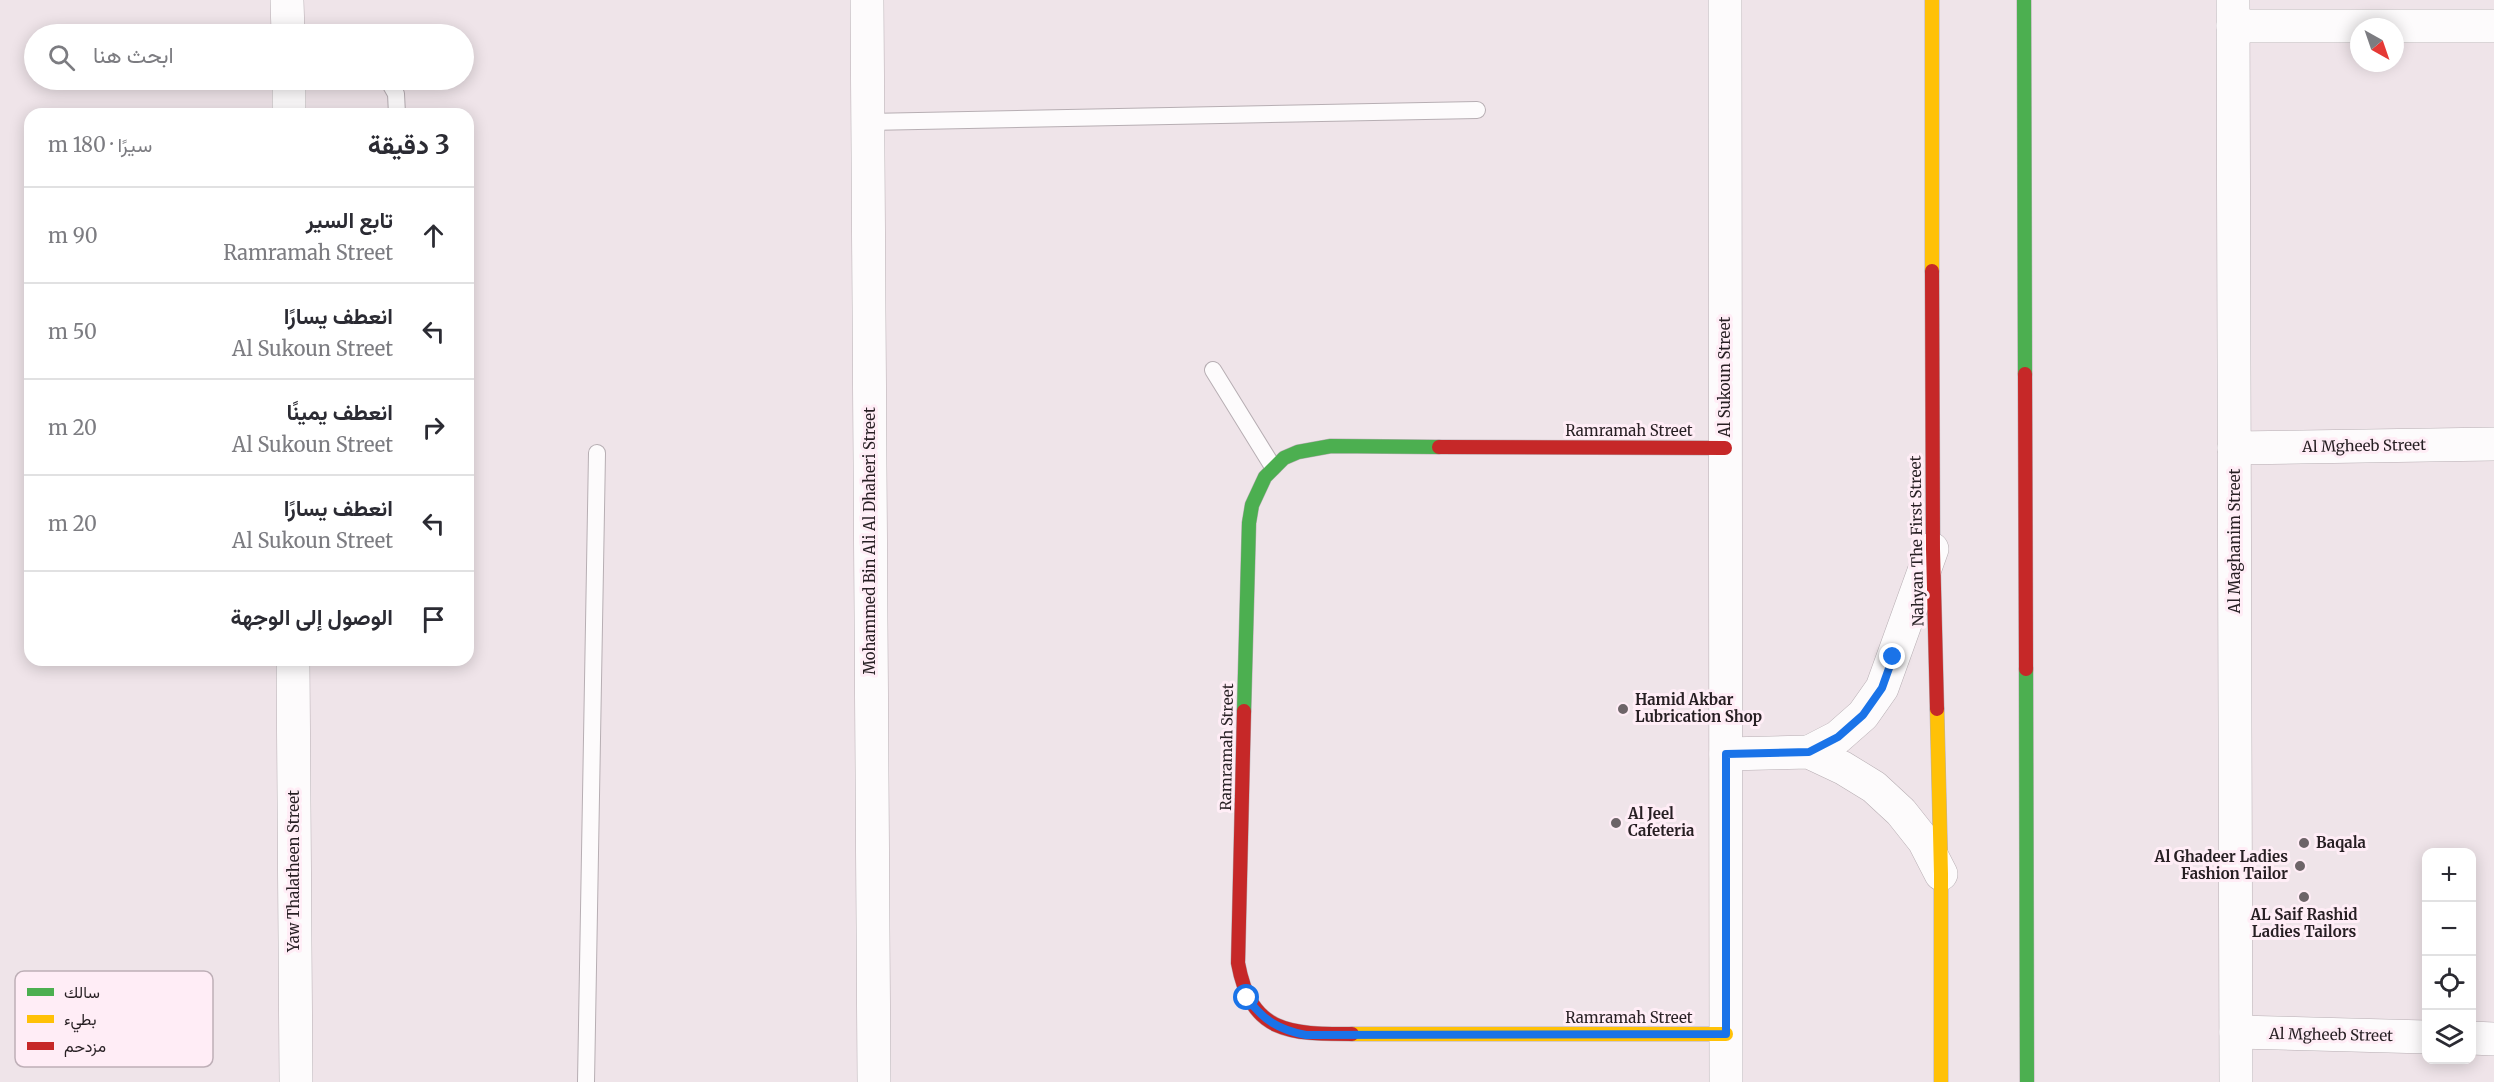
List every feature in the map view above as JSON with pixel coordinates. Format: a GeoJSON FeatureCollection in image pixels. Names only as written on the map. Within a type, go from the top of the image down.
{"type":"FeatureCollection","features":[{"type":"Feature","properties":{"kind":"main road","name":"Nahyan The First Street"},"geometry":{"type":"LineString","coordinates":[[1932,0],[1933,549],[1941,874],[1941,1082]]}},
{"type":"Feature","properties":{"kind":"main road"},"geometry":{"type":"LineString","coordinates":[[2024,0],[2027,1082]]}},
{"type":"Feature","properties":{"kind":"main road","name":"Ramramah Street"},"geometry":{"type":"LineString","coordinates":[[1725,448],[1331,446],[1309,447],[1290,455],[1273,467],[1260,483],[1252,503],[1249,523],[1238,963],[1240,981],[1247,998],[1258,1012],[1272,1024],[1288,1032],[1306,1035],[1726,1034]]}},
{"type":"Feature","properties":{"kind":"street"},"geometry":{"type":"LineString","coordinates":[[287,0],[288,24]]}},
{"type":"Feature","properties":{"kind":"street","name":"Mohammed Bin Ali Al Dhaheri Street"},"geometry":{"type":"LineString","coordinates":[[867,0],[873,1082]]}},
{"type":"Feature","properties":{"kind":"street","name":"Al Sukoun Street"},"geometry":{"type":"LineString","coordinates":[[1725,0],[1726,1082]]}},
{"type":"Feature","properties":{"kind":"street"},"geometry":{"type":"LineString","coordinates":[[2233,13],[2494,26]]}},
{"type":"Feature","properties":{"kind":"street","name":"Al Maghanim Street"},"geometry":{"type":"LineString","coordinates":[[2233,13],[2236,1082]]}},
{"type":"Feature","properties":{"kind":"street"},"geometry":{"type":"LineString","coordinates":[[289,90],[289,108]]}},
{"type":"Feature","properties":{"kind":"street","name":"Al Mgheeb Street"},"geometry":{"type":"LineString","coordinates":[[2234,448],[2494,444]]}},
{"type":"Feature","properties":{"kind":"street"},"geometry":{"type":"LineString","coordinates":[[1726,754],[1809,752],[1838,737],[1863,715],[1882,688],[1933,549]]}},
{"type":"Feature","properties":{"kind":"street","name":"Yaw Thalatheen Street"},"geometry":{"type":"LineString","coordinates":[[293,666],[296,1082]]}},
{"type":"Feature","properties":{"kind":"street"},"geometry":{"type":"LineString","coordinates":[[1809,752],[1843,768],[1874,787],[1901,812],[1924,841],[1941,874]]}},
{"type":"Feature","properties":{"kind":"street","name":"Al Mgheeb Street"},"geometry":{"type":"LineString","coordinates":[[2236,1032],[2422,1037]]}},
{"type":"Feature","properties":{"kind":"street"},"geometry":{"type":"LineString","coordinates":[[2476,1038],[2494,1039]]}},
{"type":"Feature","properties":{"kind":"lane"},"geometry":{"type":"LineString","coordinates":[[394,90],[397,108]]}},
{"type":"Feature","properties":{"kind":"lane"},"geometry":{"type":"LineString","coordinates":[[868,122],[1477,110]]}},
{"type":"Feature","properties":{"kind":"lane"},"geometry":{"type":"LineString","coordinates":[[1214,370],[1273,467]]}},
{"type":"Feature","properties":{"kind":"lane"},"geometry":{"type":"LineString","coordinates":[[586,1082],[597,453]]}},
{"type":"Feature","properties":{"kind":"traffic: fast"},"geometry":{"type":"LineString","coordinates":[[2024,0],[2025,374]]}},
{"type":"Feature","properties":{"kind":"traffic: fast"},"geometry":{"type":"LineString","coordinates":[[1244,711],[1249,523],[1252,505],[1265,477],[1284,458],[1298,452],[1331,446],[1439,447]]}},
{"type":"Feature","properties":{"kind":"traffic: fast"},"geometry":{"type":"LineString","coordinates":[[2026,669],[2027,1082]]}},
{"type":"Feature","properties":{"kind":"traffic: slow"},"geometry":{"type":"LineString","coordinates":[[1932,0],[1932,271]]}},
{"type":"Feature","properties":{"kind":"traffic: slow"},"geometry":{"type":"LineString","coordinates":[[1937,709],[1941,874],[1941,1082]]}},
{"type":"Feature","properties":{"kind":"traffic: slow"},"geometry":{"type":"LineString","coordinates":[[1352,1034],[1726,1034]]}},
{"type":"Feature","properties":{"kind":"traffic: jam"},"geometry":{"type":"LineString","coordinates":[[1932,271],[1933,549],[1937,709]]}},
{"type":"Feature","properties":{"kind":"traffic: jam"},"geometry":{"type":"LineString","coordinates":[[2025,374],[2026,669]]}},
{"type":"Feature","properties":{"kind":"traffic: jam"},"geometry":{"type":"LineString","coordinates":[[1439,447],[1725,448]]}},
{"type":"Feature","properties":{"kind":"traffic: jam"},"geometry":{"type":"LineString","coordinates":[[1244,711],[1238,963],[1244,986],[1263,1017],[1277,1025],[1310,1033],[1352,1034]]}},
{"type":"Feature","properties":{"kind":"place","name":"Hamid Akbar Lubrication Shop"},"geometry":{"type":"Point","coordinates":[1623,709]}},
{"type":"Feature","properties":{"kind":"place","name":"Al Jeel Cafeteria"},"geometry":{"type":"Point","coordinates":[1616,823]}},
{"type":"Feature","properties":{"kind":"place","name":"Baqala"},"geometry":{"type":"Point","coordinates":[2304,843]}},
{"type":"Feature","properties":{"kind":"place","name":"Al Ghadeer Ladies Fashion Tailor"},"geometry":{"type":"Point","coordinates":[2300,866]}},
{"type":"Feature","properties":{"kind":"place","name":"AL Saif Rashid Ladies Tailors"},"geometry":{"type":"Point","coordinates":[2304,897]}},
{"type":"Feature","properties":{"kind":"route"},"geometry":{"type":"LineString","coordinates":[[1247,998],[1272,1024],[1288,1032],[1306,1035],[1726,1034],[1726,754],[1809,752],[1838,737],[1863,715],[1882,688],[1893,657]]}}]}
